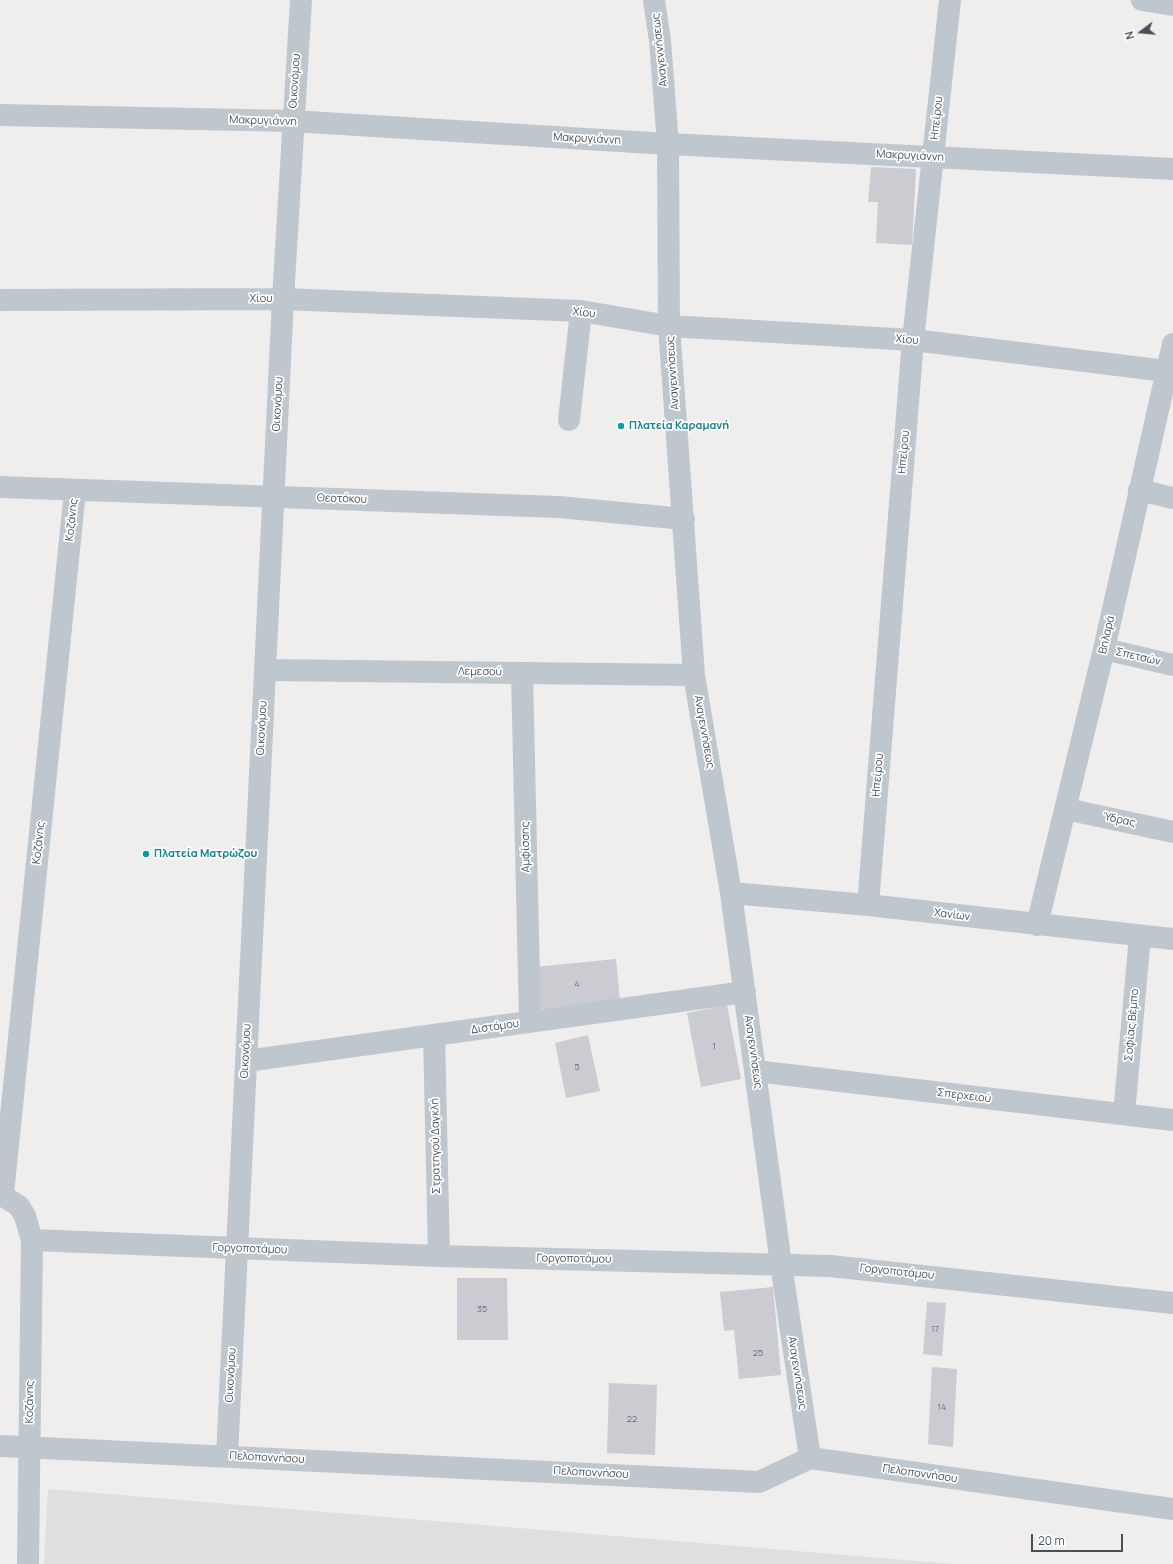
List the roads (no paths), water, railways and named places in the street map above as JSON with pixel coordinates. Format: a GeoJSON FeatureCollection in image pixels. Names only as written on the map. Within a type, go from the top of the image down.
{"type":"FeatureCollection","features":[{"type":"Feature","properties":{"kind":"street","name":"Οικονόμου"},"geometry":{"type":"LineString","coordinates":[[227,1456],[292,121],[301,0]]}},
{"type":"Feature","properties":{"kind":"street","name":"Αναγεννήσεως"},"geometry":{"type":"LineString","coordinates":[[654,0],[660,41],[668,144],[669,326],[694,675],[731,893],[781,1264],[810,1458]]}},
{"type":"Feature","properties":{"kind":"street","name":"Ηπείρου"},"geometry":{"type":"LineString","coordinates":[[868,905],[913,340],[950,0]]}},
{"type":"Feature","properties":{"kind":"street"},"geometry":{"type":"LineString","coordinates":[[1142,0],[1173,5]]}},
{"type":"Feature","properties":{"kind":"street","name":"Μακρυγιάννη"},"geometry":{"type":"LineString","coordinates":[[0,115],[292,121],[668,144],[1173,169]]}},
{"type":"Feature","properties":{"kind":"street","name":"Χίου"},"geometry":{"type":"LineString","coordinates":[[0,300],[283,299],[581,311],[669,326],[913,340],[1166,371]]}},
{"type":"Feature","properties":{"kind":"street"},"geometry":{"type":"LineString","coordinates":[[569,420],[581,311]]}},
{"type":"Feature","properties":{"kind":"street","name":"Βηλαρά"},"geometry":{"type":"LineString","coordinates":[[1037,925],[1104,649],[1173,344]]}},
{"type":"Feature","properties":{"kind":"street","name":"Θεοτόκου"},"geometry":{"type":"LineString","coordinates":[[0,487],[75,491],[559,507],[684,519]]}},
{"type":"Feature","properties":{"kind":"street"},"geometry":{"type":"LineString","coordinates":[[1139,490],[1173,498]]}},
{"type":"Feature","properties":{"kind":"street","name":"Κοζάνης"},"geometry":{"type":"LineString","coordinates":[[2,1194],[75,491]]}},
{"type":"Feature","properties":{"kind":"street","name":"Σπετσών"},"geometry":{"type":"LineString","coordinates":[[1104,649],[1173,665]]}},
{"type":"Feature","properties":{"kind":"street","name":"Λεμεσού"},"geometry":{"type":"LineString","coordinates":[[265,670],[694,675]]}},
{"type":"Feature","properties":{"kind":"street","name":"Αμφίσσης"},"geometry":{"type":"LineString","coordinates":[[522,672],[530,1022]]}},
{"type":"Feature","properties":{"kind":"street","name":"Ύδρας"},"geometry":{"type":"LineString","coordinates":[[1066,809],[1173,832]]}},
{"type":"Feature","properties":{"kind":"street","name":"Χανίων"},"geometry":{"type":"LineString","coordinates":[[731,893],[868,905],[1173,939]]}},
{"type":"Feature","properties":{"kind":"street","name":"Σοφίας Βέμπο"},"geometry":{"type":"LineString","coordinates":[[1124,1114],[1140,936]]}},
{"type":"Feature","properties":{"kind":"street","name":"Διστόμου"},"geometry":{"type":"LineString","coordinates":[[246,1061],[745,992]]}},
{"type":"Feature","properties":{"kind":"street","name":"Στρατηγού Δαγκλή"},"geometry":{"type":"LineString","coordinates":[[434,1035],[438,1256]]}},
{"type":"Feature","properties":{"kind":"street","name":"Σπερχειού"},"geometry":{"type":"LineString","coordinates":[[755,1071],[1173,1120]]}},
{"type":"Feature","properties":{"kind":"street"},"geometry":{"type":"LineString","coordinates":[[2,1194],[19,1206],[25,1216],[32,1240]]}},
{"type":"Feature","properties":{"kind":"street","name":"Κοζάνης"},"geometry":{"type":"LineString","coordinates":[[28,1564],[32,1240]]}},
{"type":"Feature","properties":{"kind":"street","name":"Γοργοποτάμου"},"geometry":{"type":"LineString","coordinates":[[32,1240],[438,1256],[842,1266],[1173,1303]]}},
{"type":"Feature","properties":{"kind":"street","name":"Πελοποννήσου"},"geometry":{"type":"LineString","coordinates":[[0,1446],[759,1482],[810,1458],[1173,1509]]}},
{"type":"Feature","properties":{"kind":"place","name":"Πλατεία Καραμανή"},"geometry":{"type":"Point","coordinates":[621,426]}},
{"type":"Feature","properties":{"kind":"place","name":"Πλατεία Ματρώζου"},"geometry":{"type":"Point","coordinates":[146,854]}}]}
